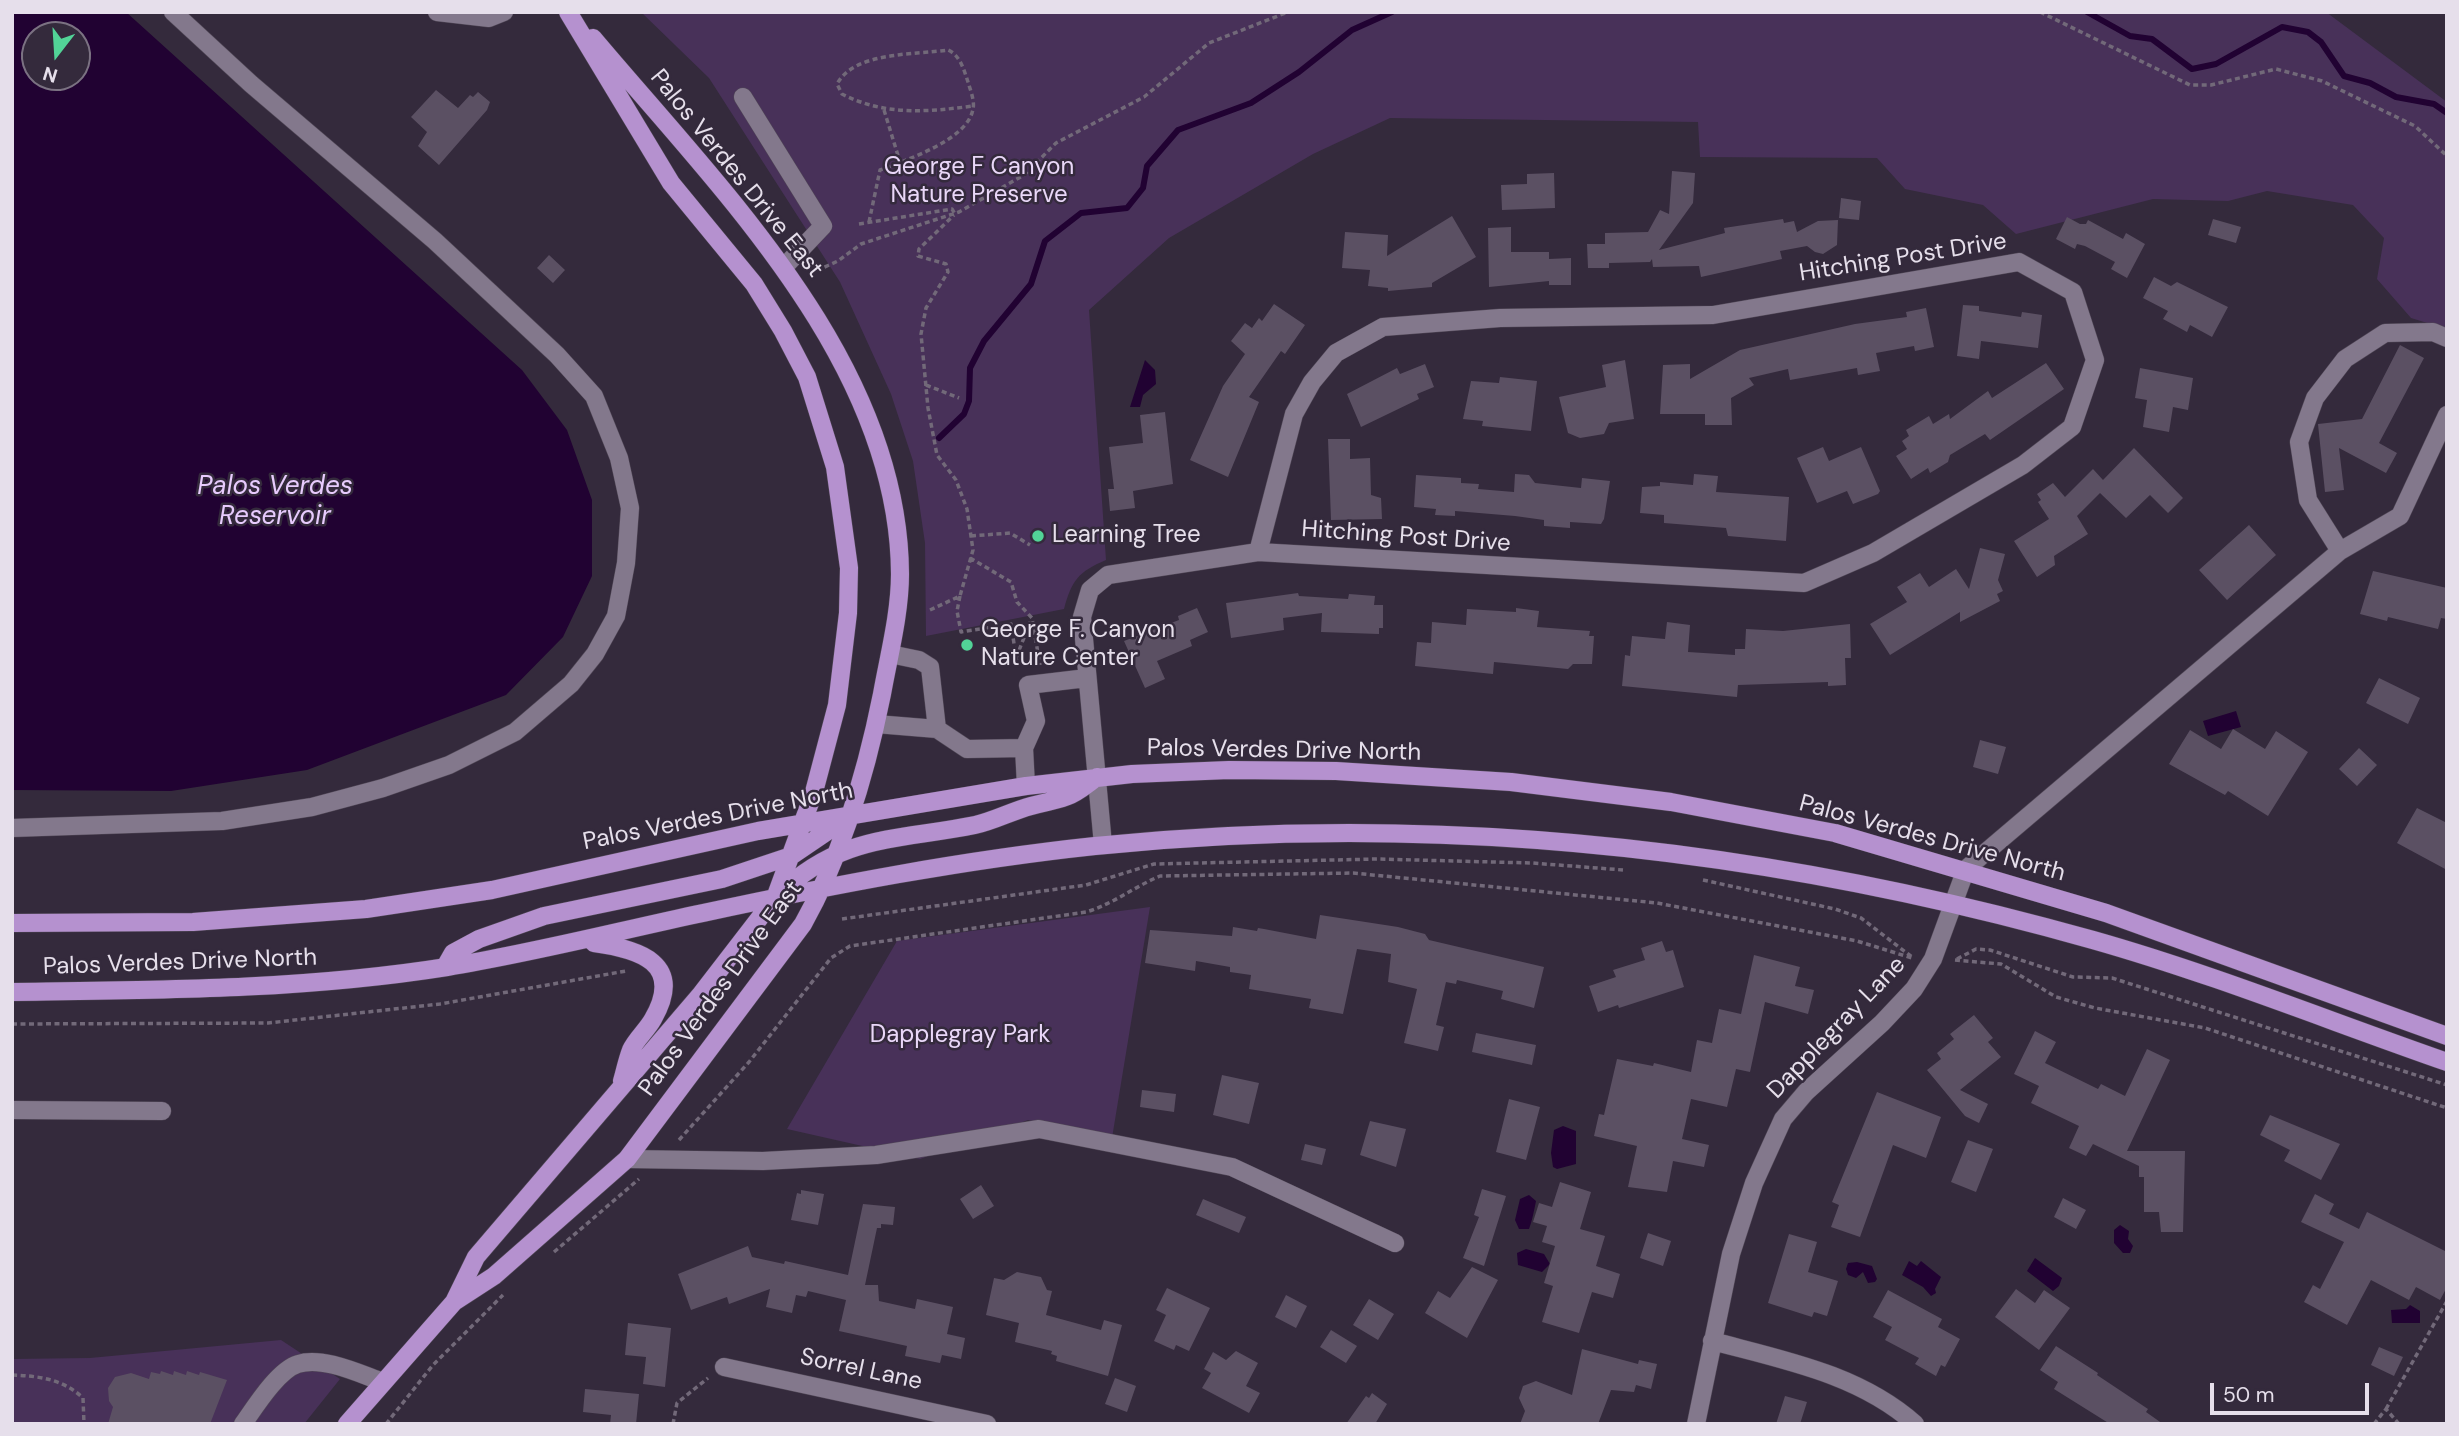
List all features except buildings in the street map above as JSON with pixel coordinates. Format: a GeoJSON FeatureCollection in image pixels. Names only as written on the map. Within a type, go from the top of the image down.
{"type":"FeatureCollection","features":[{"type":"Feature","properties":{"kind":"main road","name":"Palos Verdes Drive East"},"geometry":{"type":"LineString","coordinates":[[347,1424],[454,1302],[494,1276],[627,1158],[803,924],[823,889],[850,816],[876,724],[890,654],[900,574],[894,511],[883,467],[847,369],[789,274],[570,12]]}},
{"type":"Feature","properties":{"kind":"main road","name":"Palos Verdes Drive East"},"geometry":{"type":"LineString","coordinates":[[454,1302],[476,1257],[701,994],[775,898],[803,825],[836,705],[848,613],[849,568],[835,467],[807,377],[754,284],[671,183],[570,12]]}},
{"type":"Feature","properties":{"kind":"main road","name":"Palos Verdes Drive North"},"geometry":{"type":"LineString","coordinates":[[12,923],[193,922],[366,909],[492,890],[758,831],[1026,786],[1097,777],[1228,770],[1323,771],[1511,782],[1671,802],[1835,833],[1966,869],[2106,913],[2447,1036]]}},
{"type":"Feature","properties":{"kind":"main road"},"geometry":{"type":"LineString","coordinates":[[775,898],[803,871],[838,852],[890,837],[977,824],[1030,806],[1070,798],[1097,777]]}},
{"type":"Feature","properties":{"kind":"main road"},"geometry":{"type":"LineString","coordinates":[[444,967],[453,953],[479,939],[544,916],[722,879],[791,856],[827,835],[850,816]]}},
{"type":"Feature","properties":{"kind":"main road","name":"Palos Verdes Drive North"},"geometry":{"type":"LineString","coordinates":[[12,992],[236,988],[328,983],[444,967],[580,941],[775,898],[988,858],[1103,845],[1280,834],[1399,833],[1593,843],[1760,863],[1952,904],[2098,942],[2447,1062]]}},
{"type":"Feature","properties":{"kind":"main road"},"geometry":{"type":"LineString","coordinates":[[580,941],[628,947],[648,956],[656,965],[663,985],[662,1000],[632,1049],[619,1091]]}},
{"type":"Feature","properties":{"kind":"street"},"geometry":{"type":"LineString","coordinates":[[12,828],[222,821],[312,807],[383,788],[449,765],[515,732],[571,684],[595,654],[615,616],[621,589],[630,509],[619,458],[594,396],[557,355],[435,241],[251,84],[173,12]]}},
{"type":"Feature","properties":{"kind":"street"},"geometry":{"type":"LineString","coordinates":[[437,12],[489,18],[504,12]]}},
{"type":"Feature","properties":{"kind":"street"},"geometry":{"type":"LineString","coordinates":[[743,97],[823,226],[789,274]]}},
{"type":"Feature","properties":{"kind":"street","name":"Hitching Post Drive"},"geometry":{"type":"LineString","coordinates":[[1103,845],[1082,617],[1090,590],[1108,575],[1258,552],[1804,583],[1873,553],[2033,457],[2072,427],[2095,360],[2074,292],[2019,262],[1713,314],[1500,318],[1382,327],[1336,353],[1312,382],[1294,414],[1258,552]]}},
{"type":"Feature","properties":{"kind":"street"},"geometry":{"type":"LineString","coordinates":[[2340,551],[2308,500],[2299,442],[2315,398],[2345,359],[2385,333],[2432,332],[2447,338]]}},
{"type":"Feature","properties":{"kind":"street"},"geometry":{"type":"LineString","coordinates":[[1966,869],[2340,551],[2400,516],[2447,415]]}},
{"type":"Feature","properties":{"kind":"street"},"geometry":{"type":"LineString","coordinates":[[890,654],[919,660],[930,667],[937,729]]}},
{"type":"Feature","properties":{"kind":"street"},"geometry":{"type":"LineString","coordinates":[[1026,786],[1024,748],[1036,721],[1028,685],[1087,678]]}},
{"type":"Feature","properties":{"kind":"street"},"geometry":{"type":"LineString","coordinates":[[876,724],[937,729],[967,749],[1024,748]]}},
{"type":"Feature","properties":{"kind":"street","name":"Dapplegray Lane"},"geometry":{"type":"LineString","coordinates":[[1696,1424],[1731,1254],[1754,1183],[1783,1119],[1805,1092],[1882,1023],[1914,989],[1933,959],[1966,869]]}},
{"type":"Feature","properties":{"kind":"street"},"geometry":{"type":"LineString","coordinates":[[12,1110],[162,1111]]}},
{"type":"Feature","properties":{"kind":"street"},"geometry":{"type":"LineString","coordinates":[[627,1158],[763,1161],[876,1155],[1039,1129],[1232,1167],[1395,1243]]}},
{"type":"Feature","properties":{"kind":"street"},"geometry":{"type":"LineString","coordinates":[[1713,1341],[1820,1369],[1875,1396],[1916,1424]]}},
{"type":"Feature","properties":{"kind":"street"},"geometry":{"type":"LineString","coordinates":[[243,1424],[266,1391],[297,1364],[319,1363],[383,1382]]}},
{"type":"Feature","properties":{"kind":"street","name":"Sorrel Lane"},"geometry":{"type":"LineString","coordinates":[[724,1367],[987,1424]]}},
{"type":"Feature","properties":{"kind":"path"},"geometry":{"type":"LineString","coordinates":[[789,274],[838,261],[862,244],[956,214],[1024,175],[1056,143],[1144,97],[1209,43],[1288,12]]}},
{"type":"Feature","properties":{"kind":"path"},"geometry":{"type":"LineString","coordinates":[[2040,12],[2190,85],[2211,85],[2276,69],[2322,81],[2415,126],[2447,156]]}},
{"type":"Feature","properties":{"kind":"path"},"geometry":{"type":"LineString","coordinates":[[869,222],[880,170],[930,151],[965,125],[974,106],[956,54],[948,50],[869,62],[842,75],[837,84],[842,94],[884,110],[927,112],[974,106]]}},
{"type":"Feature","properties":{"kind":"path"},"geometry":{"type":"LineString","coordinates":[[884,110],[900,162]]}},
{"type":"Feature","properties":{"kind":"path"},"geometry":{"type":"LineString","coordinates":[[859,224],[951,209],[956,214]]}},
{"type":"Feature","properties":{"kind":"path"},"geometry":{"type":"LineString","coordinates":[[956,214],[919,249],[918,256],[946,264],[948,272],[926,308],[921,334],[937,455],[956,480],[967,509],[973,550],[957,611],[961,632],[1011,624],[1013,661],[1032,618]]}},
{"type":"Feature","properties":{"kind":"path"},"geometry":{"type":"LineString","coordinates":[[926,385],[959,398]]}},
{"type":"Feature","properties":{"kind":"path"},"geometry":{"type":"LineString","coordinates":[[971,536],[1010,533],[1030,545]]}},
{"type":"Feature","properties":{"kind":"path"},"geometry":{"type":"LineString","coordinates":[[970,558],[1011,582],[1017,602],[1032,618],[1043,684]]}},
{"type":"Feature","properties":{"kind":"path"},"geometry":{"type":"LineString","coordinates":[[930,610],[960,596]]}},
{"type":"Feature","properties":{"kind":"path"},"geometry":{"type":"LineString","coordinates":[[842,919],[1086,884],[1154,864],[1377,859],[1532,863],[1636,871]]}},
{"type":"Feature","properties":{"kind":"path"},"geometry":{"type":"LineString","coordinates":[[548,1257],[662,1159],[749,1062],[831,958],[850,946],[1086,912],[1107,906],[1134,887],[1160,876],[1353,873],[1657,903],[1857,941],[1913,958],[1861,918],[1835,909],[1700,879]]}},
{"type":"Feature","properties":{"kind":"path"},"geometry":{"type":"LineString","coordinates":[[2446,1108],[2205,1028],[2095,1008],[2056,997],[2001,964],[1955,960],[1976,949],[1990,950],[2073,977],[2112,978],[2447,1085]]}},
{"type":"Feature","properties":{"kind":"path"},"geometry":{"type":"LineString","coordinates":[[12,1024],[268,1023],[440,1004],[629,970]]}},
{"type":"Feature","properties":{"kind":"path"},"geometry":{"type":"LineString","coordinates":[[386,1424],[433,1365],[507,1292]]}},
{"type":"Feature","properties":{"kind":"path"},"geometry":{"type":"LineString","coordinates":[[2374,1424],[2386,1409],[2447,1301]]}},
{"type":"Feature","properties":{"kind":"path"},"geometry":{"type":"LineString","coordinates":[[673,1424],[677,1403],[724,1367]]}},
{"type":"Feature","properties":{"kind":"path"},"geometry":{"type":"LineString","coordinates":[[12,1376],[34,1376],[71,1387],[83,1398],[84,1424]]}},
{"type":"Feature","properties":{"kind":"path"},"geometry":{"type":"LineString","coordinates":[[2386,1409],[2399,1424]]}},
{"type":"Feature","properties":{"kind":"green space","name":"George F Canyon Nature Preserve"},"geometry":{"type":"Polygon","coordinates":[[[641,12],[2326,12],[2447,102],[2447,329],[2411,318],[2377,279],[2384,238],[2353,205],[2267,191],[2228,201],[2153,199],[2016,234],[1983,205],[1905,189],[1877,158],[1700,157],[1698,122],[1390,118],[1313,154],[1169,238],[1089,310],[1106,560],[1078,578],[1064,609],[926,636],[925,543],[913,461],[891,394],[840,282],[709,78],[641,12]]]}},
{"type":"Feature","properties":{"kind":"green space","name":"Dapplegray Park"},"geometry":{"type":"Polygon","coordinates":[[[1150,907],[1112,1138],[1028,1120],[920,1159],[787,1129],[897,941],[1150,907]]]}},
{"type":"Feature","properties":{"kind":"green space"},"geometry":{"type":"Polygon","coordinates":[[[281,1340],[340,1379],[304,1424],[12,1424],[12,1359],[90,1358],[281,1340]]]}},
{"type":"Feature","properties":{"kind":"water","name":"Palos Verdes Reservoir"},"geometry":{"type":"Polygon","coordinates":[[[12,12],[126,12],[522,370],[567,430],[592,500],[592,576],[563,637],[506,695],[307,770],[171,791],[12,790],[12,12]]]}},
{"type":"Feature","properties":{"kind":"water"},"geometry":{"type":"Polygon","coordinates":[[[1145,360],[1155,370],[1156,384],[1143,395],[1140,407],[1130,407],[1145,360]]]}},
{"type":"Feature","properties":{"kind":"water"},"geometry":{"type":"Polygon","coordinates":[[[2236,711],[2241,727],[2208,736],[2203,721],[2236,711]]]}},
{"type":"Feature","properties":{"kind":"water"},"geometry":{"type":"Polygon","coordinates":[[[1563,1126],[1576,1131],[1576,1164],[1557,1169],[1553,1167],[1551,1153],[1554,1130],[1563,1126]]]}},
{"type":"Feature","properties":{"kind":"water"},"geometry":{"type":"Polygon","coordinates":[[[1529,1195],[1536,1201],[1531,1223],[1529,1229],[1519,1229],[1515,1220],[1520,1199],[1529,1195]]]}},
{"type":"Feature","properties":{"kind":"water"},"geometry":{"type":"Polygon","coordinates":[[[2120,1225],[2129,1231],[2128,1239],[2133,1246],[2130,1253],[2123,1253],[2114,1243],[2114,1230],[2120,1225]]]}},
{"type":"Feature","properties":{"kind":"water"},"geometry":{"type":"Polygon","coordinates":[[[1526,1249],[1544,1254],[1550,1264],[1542,1272],[1518,1265],[1517,1253],[1526,1249]]]}},
{"type":"Feature","properties":{"kind":"water"},"geometry":{"type":"Polygon","coordinates":[[[2035,1258],[2062,1278],[2053,1291],[2027,1271],[2035,1258]]]}},
{"type":"Feature","properties":{"kind":"water"},"geometry":{"type":"Polygon","coordinates":[[[1909,1261],[1917,1266],[1921,1261],[1941,1277],[1935,1289],[1936,1293],[1931,1296],[1923,1287],[1902,1275],[1909,1261]]]}},
{"type":"Feature","properties":{"kind":"water"},"geometry":{"type":"Polygon","coordinates":[[[1857,1262],[1872,1266],[1877,1279],[1875,1282],[1868,1283],[1863,1272],[1856,1278],[1848,1275],[1848,1263],[1857,1262]]]}},
{"type":"Feature","properties":{"kind":"water"},"geometry":{"type":"Polygon","coordinates":[[[2410,1305],[2420,1311],[2420,1323],[2392,1323],[2391,1310],[2406,1309],[2410,1305]]]}},
{"type":"Feature","properties":{"kind":"waterway"},"geometry":{"type":"LineString","coordinates":[[939,438],[964,414],[969,401],[970,368],[984,341],[1031,284],[1045,241],[1081,213],[1127,208],[1143,188],[1147,166],[1178,130],[1251,103],[1299,72],[1352,30],[1392,12]]}},
{"type":"Feature","properties":{"kind":"waterway"},"geometry":{"type":"LineString","coordinates":[[2087,12],[2130,36],[2152,39],[2192,69],[2216,64],[2282,27],[2308,32],[2321,42],[2344,76],[2370,83],[2396,97],[2434,104],[2447,113]]}},
{"type":"Feature","properties":{"kind":"place","name":"Learning Tree"},"geometry":{"type":"Point","coordinates":[1038,536]}},
{"type":"Feature","properties":{"kind":"place","name":"George F. Canyon Nature Center"},"geometry":{"type":"Point","coordinates":[967,645]}}]}
